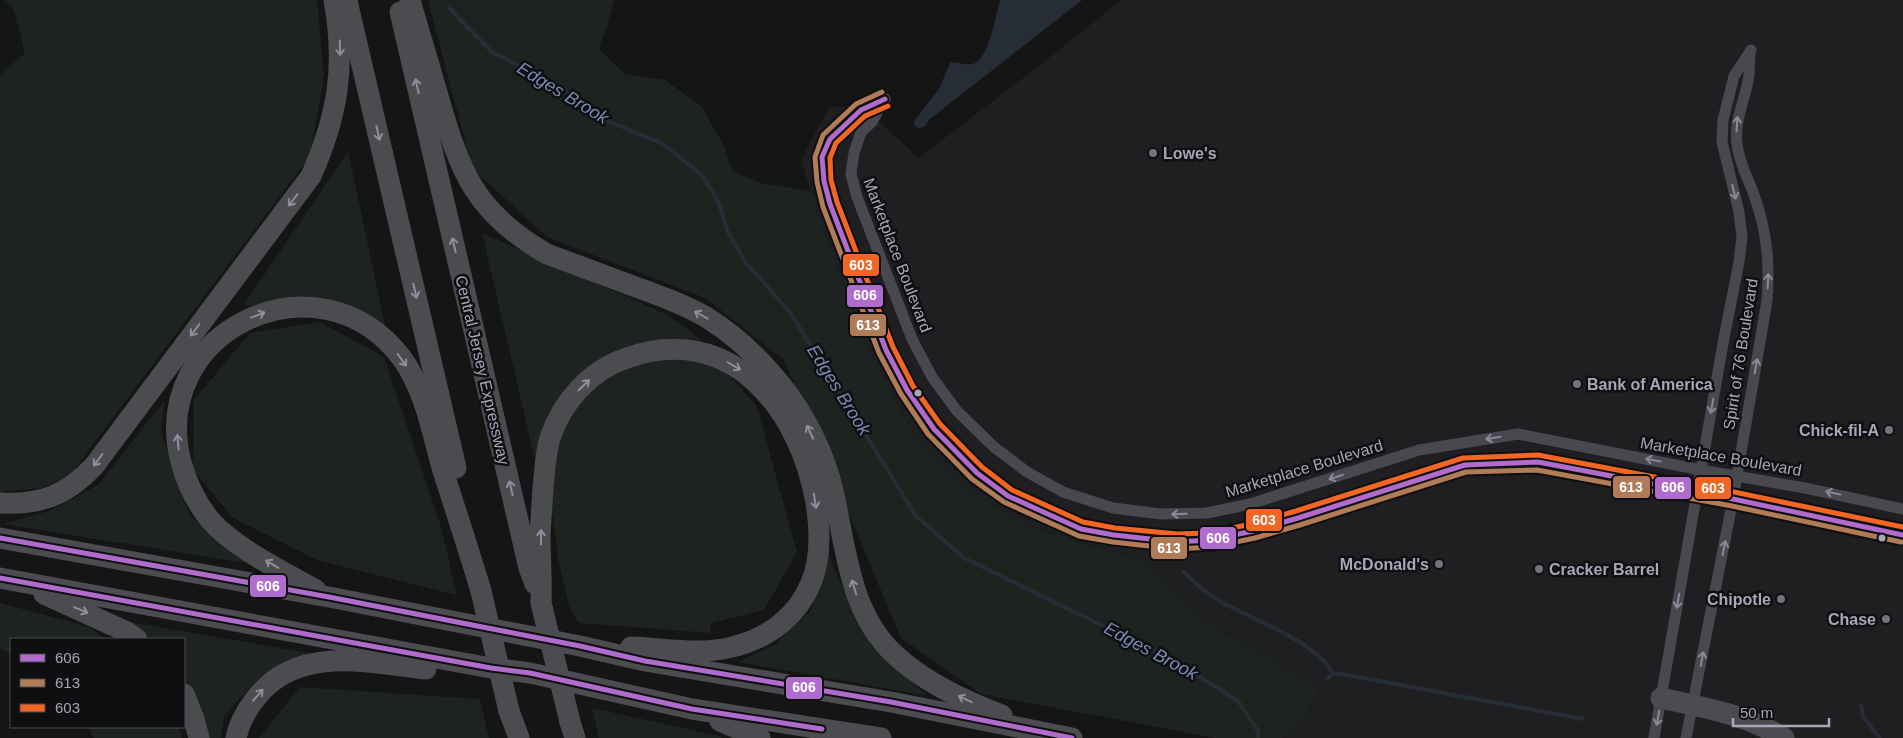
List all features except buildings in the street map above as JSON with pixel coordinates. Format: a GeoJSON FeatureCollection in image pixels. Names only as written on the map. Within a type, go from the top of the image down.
{"type":"FeatureCollection","features":[{"type":"Feature","properties":{"kind":"highway"},"geometry":{"type":"LineString","coordinates":[[0,503],[38,502],[54,497],[69,489],[94,466],[311,176],[327,139],[338,91],[339,32],[334,0]]}},
{"type":"Feature","properties":{"kind":"highway"},"geometry":{"type":"LineString","coordinates":[[347,0],[460,485],[481,591],[509,711],[519,738]]}},
{"type":"Feature","properties":{"kind":"highway","name":"Central Jersey Expressway"},"geometry":{"type":"LineString","coordinates":[[397,0],[529,568],[541,603],[572,733]]}},
{"type":"Feature","properties":{"kind":"highway"},"geometry":{"type":"LineString","coordinates":[[410,0],[453,146],[474,190],[486,205],[509,229],[528,243],[548,254],[677,302],[730,334],[753,354],[791,398],[819,450],[829,478],[854,589],[863,610],[877,634],[893,653],[916,673],[946,690],[1041,732]]}},
{"type":"Feature","properties":{"kind":"highway"},"geometry":{"type":"LineString","coordinates":[[330,597],[253,553],[229,537],[212,522],[198,504],[189,487],[179,453],[177,436],[180,405],[189,377],[200,359],[212,344],[228,330],[245,320],[280,308],[319,308],[354,319],[371,328],[401,357],[418,388],[466,537],[481,591]]}},
{"type":"Feature","properties":{"kind":"highway"},"geometry":{"type":"LineString","coordinates":[[541,603],[540,536],[547,448],[560,415],[571,398],[584,384],[600,371],[624,358],[653,351],[673,349],[693,351],[729,363],[748,375],[763,388],[777,405],[796,441],[810,474],[815,502],[818,532],[816,566],[808,589],[797,607],[782,623],[769,633],[734,647],[700,651],[580,646]]}},
{"type":"Feature","properties":{"kind":"highway"},"geometry":{"type":"LineString","coordinates":[[0,538],[330,597],[580,646],[645,661],[890,702],[1072,738]]}},
{"type":"Feature","properties":{"kind":"highway"},"geometry":{"type":"LineString","coordinates":[[0,578],[491,668],[530,673],[692,709],[881,738]]}},
{"type":"Feature","properties":{"kind":"highway"},"geometry":{"type":"LineString","coordinates":[[21,582],[127,632],[136,638]]}},
{"type":"Feature","properties":{"kind":"highway"},"geometry":{"type":"LineString","coordinates":[[236,738],[245,715],[255,699],[282,674],[297,667],[316,662],[336,661],[451,671],[491,668]]}},
{"type":"Feature","properties":{"kind":"highway"},"geometry":{"type":"LineString","coordinates":[[185,696],[199,738]]}},
{"type":"Feature","properties":{"kind":"highway"},"geometry":{"type":"LineString","coordinates":[[1661,698],[1742,717],[1768,728],[1784,738]]}},
{"type":"Feature","properties":{"kind":"highway"},"geometry":{"type":"LineString","coordinates":[[692,709],[760,738]]}},
{"type":"Feature","properties":{"kind":"highway"},"geometry":{"type":"LineString","coordinates":[[509,711],[510,738]]}},
{"type":"Feature","properties":{"kind":"street","name":"Spirit of 76 Boulevard"},"geometry":{"type":"LineString","coordinates":[[1654,738],[1724,338],[1732,304],[1742,237],[1739,212],[1722,142],[1723,120],[1734,76],[1750,50],[1748,81],[1738,118],[1736,143],[1742,167],[1764,226],[1769,276],[1764,318],[1733,499],[1686,738]]}},
{"type":"Feature","properties":{"kind":"street","name":"Marketplace Boulevard"},"geometry":{"type":"LineString","coordinates":[[1903,509],[1805,488],[1701,470],[1518,434],[1419,450],[1250,504],[1207,512],[1161,514],[1113,508],[1063,492],[1026,472],[994,447],[957,410],[932,377],[912,339],[857,197],[851,174],[854,153],[861,132],[872,122],[885,99],[861,110],[830,139],[822,157],[824,181],[830,204],[886,350],[907,390],[934,429],[977,473],[1008,496],[1081,529],[1114,535],[1170,541],[1210,540],[1253,531],[1298,518],[1465,464],[1538,462],[1698,492],[1903,535]]}},
{"type":"Feature","properties":{"kind":"shaded area"},"geometry":{"type":"Polygon","coordinates":[[[4,0],[317,0],[324,76],[310,156],[72,474],[43,488],[0,492],[0,75],[25,53],[13,8],[4,0]]]}},
{"type":"Feature","properties":{"kind":"shaded area"},"geometry":{"type":"Polygon","coordinates":[[[428,0],[615,0],[599,49],[625,74],[665,80],[702,107],[724,146],[733,172],[761,183],[811,191],[818,216],[870,354],[910,428],[962,484],[1021,523],[1079,543],[1145,560],[1199,618],[1320,688],[1300,723],[1283,738],[1216,738],[981,694],[901,638],[784,360],[705,298],[547,237],[472,168],[428,0]]]}},
{"type":"Feature","properties":{"kind":"shaded area"},"geometry":{"type":"Polygon","coordinates":[[[1000,0],[1082,0],[930,119],[924,127],[918,128],[915,126],[914,121],[939,89],[950,63],[973,64],[983,54],[988,46],[1000,0]]]}},
{"type":"Feature","properties":{"kind":"shaded area"},"geometry":{"type":"Polygon","coordinates":[[[1121,0],[1903,0],[1903,738],[1283,738],[1300,723],[1320,688],[1199,618],[1145,560],[1079,543],[1021,523],[962,484],[910,428],[870,354],[818,216],[801,160],[829,107],[865,107],[918,158],[1035,69],[1121,0]]]}},
{"type":"Feature","properties":{"kind":"shaded area"},"geometry":{"type":"Polygon","coordinates":[[[348,151],[386,330],[299,298],[243,306],[348,151]]]}},
{"type":"Feature","properties":{"kind":"shaded area"},"geometry":{"type":"Polygon","coordinates":[[[482,233],[668,315],[694,334],[757,407],[797,552],[764,610],[710,623],[710,633],[579,623],[570,609],[558,559],[553,516],[546,507],[482,233]]]}},
{"type":"Feature","properties":{"kind":"shaded area"},"geometry":{"type":"Polygon","coordinates":[[[320,322],[384,357],[441,527],[457,595],[317,560],[233,518],[193,470],[194,400],[250,333],[320,322]]]}},
{"type":"Feature","properties":{"kind":"shaded area"},"geometry":{"type":"Polygon","coordinates":[[[165,400],[161,432],[189,515],[246,563],[3,524],[49,511],[98,485],[165,400]]]}},
{"type":"Feature","properties":{"kind":"shaded area"},"geometry":{"type":"Polygon","coordinates":[[[828,552],[837,576],[872,646],[928,696],[738,662],[774,645],[811,610],[828,552]]]}},
{"type":"Feature","properties":{"kind":"shaded area"},"geometry":{"type":"Polygon","coordinates":[[[0,603],[89,627],[104,638],[10,638],[10,654],[0,649],[0,603]]]}},
{"type":"Feature","properties":{"kind":"shaded area"},"geometry":{"type":"Polygon","coordinates":[[[129,622],[310,653],[262,675],[224,716],[221,738],[206,738],[197,700],[185,683],[185,638],[146,638],[129,622]]]}},
{"type":"Feature","properties":{"kind":"shaded area"},"geometry":{"type":"Polygon","coordinates":[[[300,687],[480,699],[489,738],[259,738],[300,687]]]}},
{"type":"Feature","properties":{"kind":"shaded area"},"geometry":{"type":"Polygon","coordinates":[[[592,708],[719,736],[722,738],[599,738],[592,708]]]}},
{"type":"Feature","properties":{"kind":"shaded area"},"geometry":{"type":"Polygon","coordinates":[[[89,728],[178,728],[182,738],[94,738],[89,728]]]}},
{"type":"Feature","properties":{"kind":"waterway","name":"Edges Brook"},"geometry":{"type":"LineString","coordinates":[[449,8],[492,52],[559,87],[610,122],[663,144],[702,175],[718,201],[728,232],[746,263],[790,312],[916,516],[964,558],[1173,660],[1238,701],[1258,731],[1258,738]]}},
{"type":"Feature","properties":{"kind":"waterway"},"geometry":{"type":"LineString","coordinates":[[1184,572],[1202,589],[1218,600],[1284,633],[1315,653],[1326,663],[1333,674]]}},
{"type":"Feature","properties":{"kind":"waterway"},"geometry":{"type":"LineString","coordinates":[[1327,679],[1333,674],[1341,674],[1583,719]]}},
{"type":"Feature","properties":{"kind":"waterway"},"geometry":{"type":"LineString","coordinates":[[1861,705],[1863,717],[1880,738]]}},
{"type":"Feature","properties":{"kind":"transit line","name":"613"},"geometry":{"type":"LineString","coordinates":[[882,92],[856,104],[823,135],[815,157],[817,182],[823,207],[879,353],[901,394],[928,434],[972,479],[1004,502],[1079,536],[1176,549],[1212,547],[1255,538],[1300,525],[1466,472],[1537,470],[1732,506],[1901,542]]}},
{"type":"Feature","properties":{"kind":"transit line","name":"606"},"geometry":{"type":"LineString","coordinates":[[885,99],[861,110],[830,139],[822,157],[824,181],[830,204],[886,350],[907,390],[934,429],[977,473],[1008,496],[1081,529],[1114,535],[1177,542],[1210,540],[1253,531],[1298,518],[1465,465],[1538,462],[1733,499],[1903,535]]}},
{"type":"Feature","properties":{"kind":"transit line","name":"603"},"geometry":{"type":"LineString","coordinates":[[888,106],[865,116],[836,143],[830,158],[831,180],[837,202],[893,347],[913,386],[940,424],[982,467],[1012,490],[1083,522],[1115,528],[1177,534],[1209,533],[1251,524],[1296,511],[1463,458],[1538,455],[1734,492],[1903,527]]}},
{"type":"Feature","properties":{"kind":"transit line","name":"606"},"geometry":{"type":"LineString","coordinates":[[0,538],[329,597],[580,646],[645,661],[891,702],[1072,738]]}},
{"type":"Feature","properties":{"kind":"transit line","name":"606"},"geometry":{"type":"LineString","coordinates":[[0,578],[491,668],[530,673],[692,709],[822,729]]}},
{"type":"Feature","properties":{"kind":"place","name":"Lowe's"},"geometry":{"type":"Point","coordinates":[1153,153]}},
{"type":"Feature","properties":{"kind":"place","name":"Bank of America"},"geometry":{"type":"Point","coordinates":[1577,384]}},
{"type":"Feature","properties":{"kind":"place","name":"Chick-fil-A"},"geometry":{"type":"Point","coordinates":[1889,430]}},
{"type":"Feature","properties":{"kind":"place","name":"McDonald's"},"geometry":{"type":"Point","coordinates":[1439,564]}},
{"type":"Feature","properties":{"kind":"place","name":"Cracker Barrel"},"geometry":{"type":"Point","coordinates":[1539,569]}},
{"type":"Feature","properties":{"kind":"place","name":"Chipotle"},"geometry":{"type":"Point","coordinates":[1781,599]}},
{"type":"Feature","properties":{"kind":"place","name":"Chase"},"geometry":{"type":"Point","coordinates":[1886,619]}}]}
